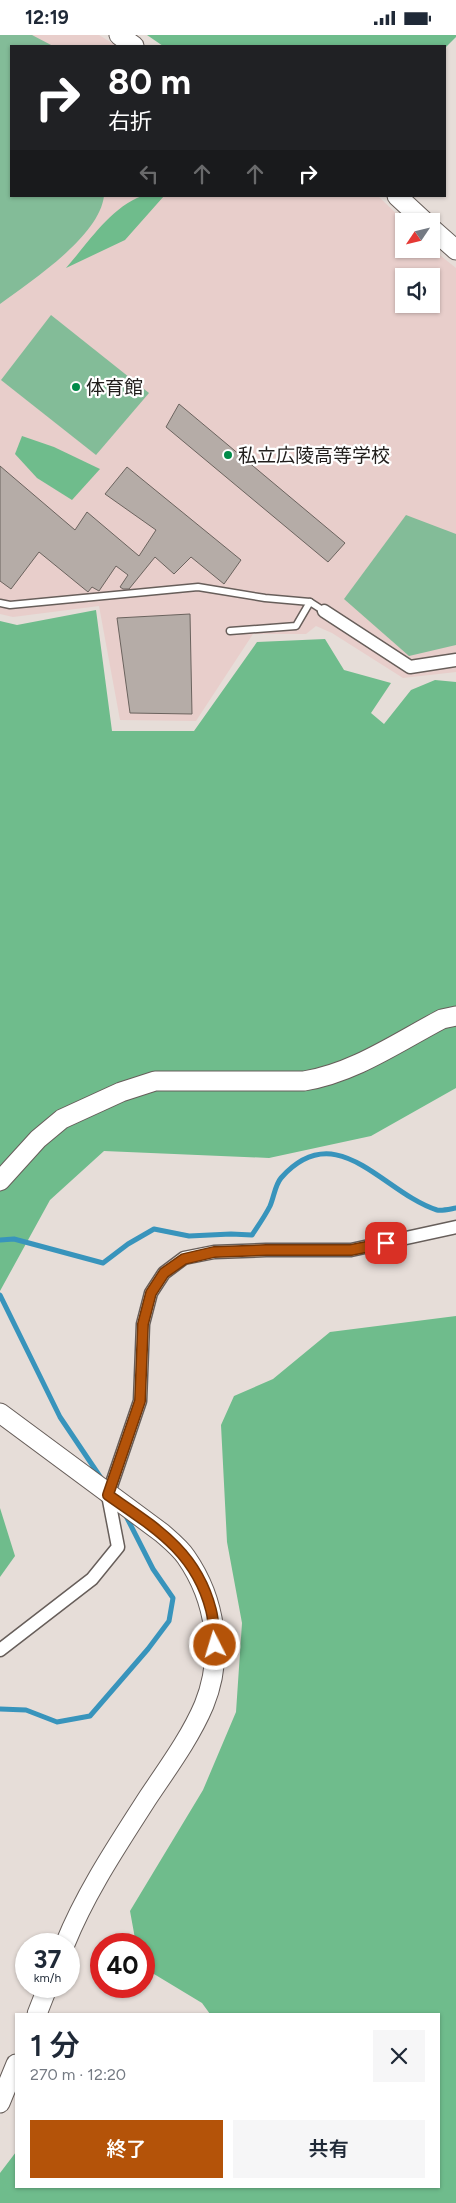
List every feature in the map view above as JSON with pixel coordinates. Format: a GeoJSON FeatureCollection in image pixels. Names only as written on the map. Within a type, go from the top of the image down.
{"type":"FeatureCollection","features":[{"type":"Feature","properties":{"kind":"street"},"geometry":{"type":"LineString","coordinates":[[119,35],[133,45]]}},
{"type":"Feature","properties":{"kind":"street"},"geometry":{"type":"LineString","coordinates":[[398,197],[415,213]]}},
{"type":"Feature","properties":{"kind":"street"},"geometry":{"type":"LineString","coordinates":[[440,236],[456,251]]}},
{"type":"Feature","properties":{"kind":"street"},"geometry":{"type":"LineString","coordinates":[[324,611],[410,667],[456,660]]}},
{"type":"Feature","properties":{"kind":"street"},"geometry":{"type":"LineString","coordinates":[[0,1166],[62,1119],[92,1103],[121,1092],[155,1081],[304,1081],[325,1078],[354,1066],[442,1019],[456,1016]]}},
{"type":"Feature","properties":{"kind":"street"},"geometry":{"type":"LineString","coordinates":[[0,1181],[38,1139]]}},
{"type":"Feature","properties":{"kind":"street"},"geometry":{"type":"LineString","coordinates":[[0,1649],[92,1579],[118,1547],[108,1495],[140,1401],[143,1324],[151,1293],[164,1273],[184,1259],[214,1252],[351,1250],[456,1227]]}},
{"type":"Feature","properties":{"kind":"street"},"geometry":{"type":"LineString","coordinates":[[0,1413],[108,1495],[162,1533],[185,1555],[200,1579],[212,1611],[215,1645],[213,1677],[204,1705],[182,1745],[104,1867],[84,1901],[70,1933]]}},
{"type":"Feature","properties":{"kind":"street"},"geometry":{"type":"LineString","coordinates":[[36,2013],[43,1998]]}},
{"type":"Feature","properties":{"kind":"street"},"geometry":{"type":"LineString","coordinates":[[0,2103],[15,2066]]}},
{"type":"Feature","properties":{"kind":"lane"},"geometry":{"type":"LineString","coordinates":[[0,603],[10,605],[198,587],[265,598],[310,602],[324,611]]}},
{"type":"Feature","properties":{"kind":"lane"},"geometry":{"type":"LineString","coordinates":[[230,631],[296,626],[310,602]]}},
{"type":"Feature","properties":{"kind":"shaded area","name":"私立広陵高等学校"},"geometry":{"type":"Polygon","coordinates":[[[0,35],[99,35],[115,45],[10,45],[10,197],[379,197],[396,213],[395,258],[440,258],[440,255],[456,268],[456,672],[403,678],[332,633],[316,626],[306,634],[253,634],[196,721],[120,720],[99,606],[13,617],[0,614],[0,35]]]}},
{"type":"Feature","properties":{"kind":"green space"},"geometry":{"type":"Polygon","coordinates":[[[0,35],[32,35],[51,45],[10,45],[10,197],[104,197],[99,211],[90,227],[77,242],[45,271],[0,304],[0,35]]]}},
{"type":"Feature","properties":{"kind":"green space"},"geometry":{"type":"Polygon","coordinates":[[[147,35],[456,35],[446,47],[446,45],[162,45],[147,35]]]}},
{"type":"Feature","properties":{"kind":"green space"},"geometry":{"type":"Polygon","coordinates":[[[140,197],[163,197],[125,240],[66,268],[110,217],[130,201],[140,197]]]}},
{"type":"Feature","properties":{"kind":"green space","name":"体育館"},"geometry":{"type":"Polygon","coordinates":[[[51,315],[149,393],[96,455],[1,380],[51,315]]]}},
{"type":"Feature","properties":{"kind":"green space"},"geometry":{"type":"Polygon","coordinates":[[[22,436],[54,447],[100,469],[72,500],[37,478],[15,454],[22,436]]]}},
{"type":"Feature","properties":{"kind":"green space"},"geometry":{"type":"Polygon","coordinates":[[[406,515],[456,534],[456,645],[409,656],[344,599],[406,515]]]}},
{"type":"Feature","properties":{"kind":"green space"},"geometry":{"type":"Polygon","coordinates":[[[96,610],[112,731],[194,731],[257,642],[325,639],[344,670],[391,683],[371,713],[384,724],[411,690],[435,680],[456,682],[456,1088],[371,1136],[269,1158],[104,1151],[50,1200],[0,1291],[0,621],[17,625],[96,610]]]}},
{"type":"Feature","properties":{"kind":"green space"},"geometry":{"type":"Polygon","coordinates":[[[456,1316],[456,2203],[0,2203],[0,2173],[15,2153],[15,2188],[440,2188],[440,2013],[209,2013],[202,2003],[155,1975],[155,1933],[134,1933],[130,1911],[203,1790],[236,1712],[242,1623],[227,1542],[221,1425],[234,1396],[273,1379],[330,1332],[456,1316]]]}},
{"type":"Feature","properties":{"kind":"green space"},"geometry":{"type":"Polygon","coordinates":[[[0,1508],[15,1556],[0,1577],[0,1508]]]}},
{"type":"Feature","properties":{"kind":"building"},"geometry":{"type":"Polygon","coordinates":[[[179,404],[345,543],[328,562],[166,427],[179,404]]]}},
{"type":"Feature","properties":{"kind":"building"},"geometry":{"type":"Polygon","coordinates":[[[0,466],[75,530],[87,512],[139,556],[156,530],[105,494],[127,467],[241,560],[224,584],[191,557],[174,574],[155,557],[129,589],[120,587],[128,575],[116,566],[99,591],[92,587],[88,592],[39,552],[11,589],[0,581],[0,466]]]}},
{"type":"Feature","properties":{"kind":"building"},"geometry":{"type":"Polygon","coordinates":[[[190,614],[192,714],[130,713],[117,618],[190,614]]]}},
{"type":"Feature","properties":{"kind":"waterway"},"geometry":{"type":"LineString","coordinates":[[0,1240],[14,1239],[103,1263],[128,1244],[154,1229],[189,1236],[252,1235],[270,1206],[281,1178],[302,1161],[321,1154],[341,1156],[360,1164],[417,1201],[437,1210],[456,1208]]}},
{"type":"Feature","properties":{"kind":"waterway"},"geometry":{"type":"LineString","coordinates":[[0,1295],[60,1417],[101,1478]]}},
{"type":"Feature","properties":{"kind":"waterway"},"geometry":{"type":"LineString","coordinates":[[0,1709],[26,1710],[57,1722],[90,1716],[148,1649],[169,1621],[173,1598],[153,1569],[125,1514]]}},
{"type":"Feature","properties":{"kind":"place","name":"体育館"},"geometry":{"type":"Point","coordinates":[76,387]}},
{"type":"Feature","properties":{"kind":"place","name":"私立広陵高等学校"},"geometry":{"type":"Point","coordinates":[228,455]}},
{"type":"Feature","properties":{"kind":"route"},"geometry":{"type":"LineString","coordinates":[[215,1645],[212,1611],[200,1579],[185,1555],[162,1533],[108,1495],[140,1401],[143,1324],[151,1293],[164,1273],[184,1259],[214,1252],[351,1250],[386,1243]]}}]}
